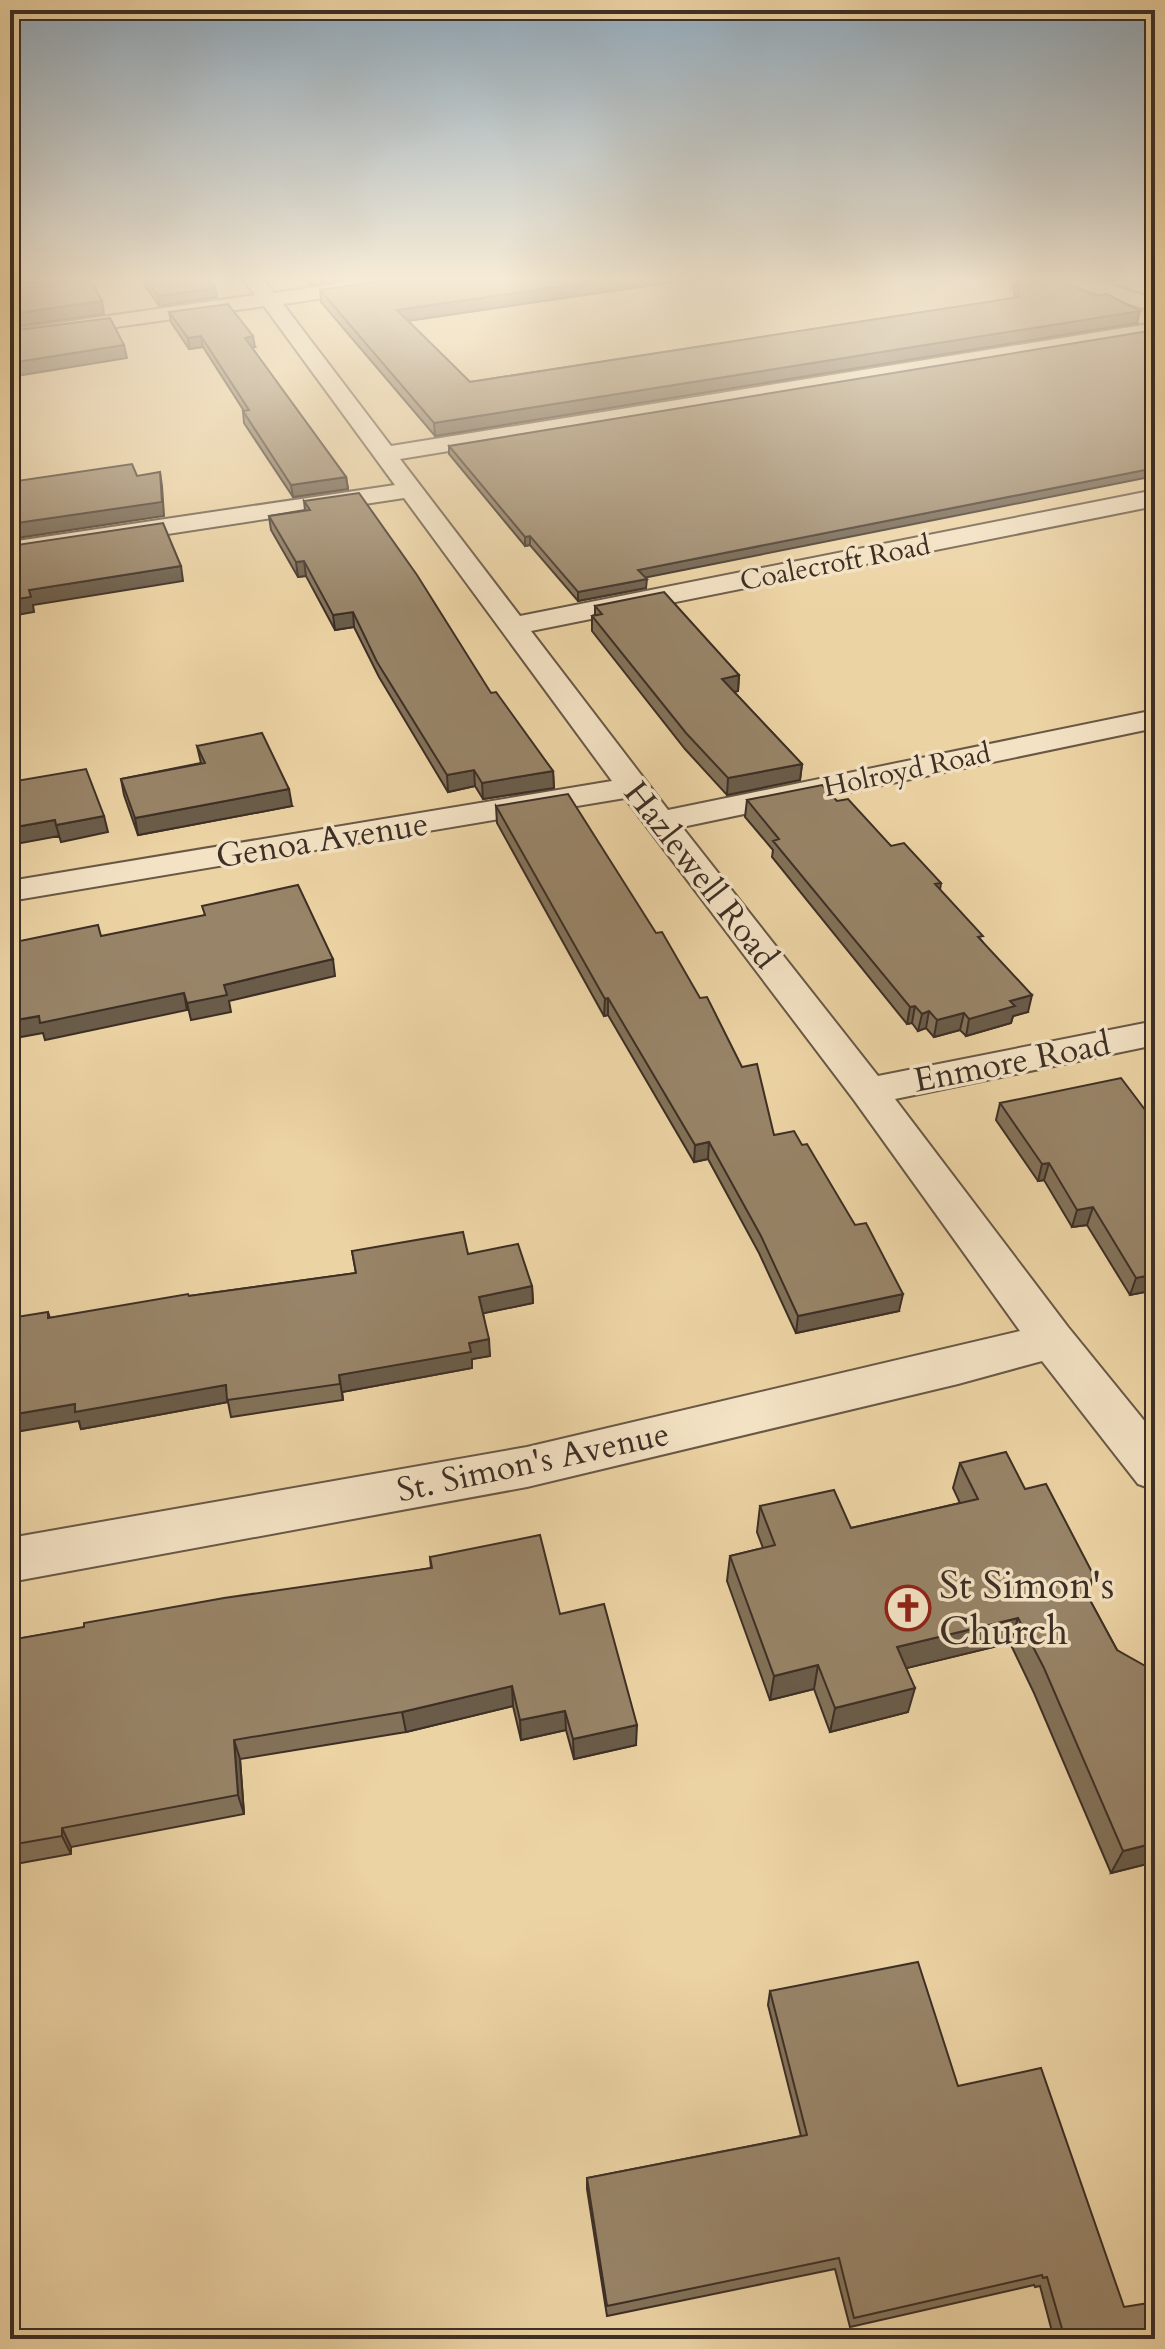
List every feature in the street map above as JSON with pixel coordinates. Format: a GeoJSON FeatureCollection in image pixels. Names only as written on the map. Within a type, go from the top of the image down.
{"type":"FeatureCollection","features":[{"type":"Feature","properties":{"kind":"street","name":"Hazlewell Road"},"geometry":{"type":"LineString","coordinates":[[335,387],[633,787],[868,1091],[1052,1340],[1155,1470]]}},
{"type":"Feature","properties":{"kind":"street"},"geometry":{"type":"LineString","coordinates":[[386,454],[801,387]]}},
{"type":"Feature","properties":{"kind":"street"},"geometry":{"type":"LineString","coordinates":[[10,550],[410,490]]}},
{"type":"Feature","properties":{"kind":"street","name":"Coalecroft Road"},"geometry":{"type":"LineString","coordinates":[[515,626],[1155,498]]}},
{"type":"Feature","properties":{"kind":"street","name":"Holroyd Road"},"geometry":{"type":"LineString","coordinates":[[660,822],[1155,719]]}},
{"type":"Feature","properties":{"kind":"street","name":"Genoa Avenue"},"geometry":{"type":"LineString","coordinates":[[10,891],[633,787]]}},
{"type":"Feature","properties":{"kind":"street","name":"Enmore Road"},"geometry":{"type":"LineString","coordinates":[[868,1091],[1155,1033]]}},
{"type":"Feature","properties":{"kind":"street","name":"St. Simon's Avenue"},"geometry":{"type":"LineString","coordinates":[[10,1560],[527,1467],[929,1373],[1052,1340]]}},
{"type":"Feature","properties":{"kind":"building"},"geometry":{"type":"Polygon","coordinates":[[[234,387],[280,387],[346,477],[291,485],[243,411],[249,410],[234,387]]]}},
{"type":"Feature","properties":{"kind":"building"},"geometry":{"type":"Polygon","coordinates":[[[403,387],[663,387],[434,423],[403,387]]]}},
{"type":"Feature","properties":{"kind":"building"},"geometry":{"type":"Polygon","coordinates":[[[810,387],[1155,387],[1155,468],[638,570],[647,579],[578,592],[530,536],[525,537],[449,446],[810,387]]]}},
{"type":"Feature","properties":{"kind":"building"},"geometry":{"type":"Polygon","coordinates":[[[132,464],[137,476],[160,472],[162,502],[10,524],[10,482],[132,464]]]}},
{"type":"Feature","properties":{"kind":"building"},"geometry":{"type":"Polygon","coordinates":[[[359,493],[417,575],[491,693],[496,692],[553,771],[482,783],[474,770],[447,775],[377,662],[353,612],[333,615],[304,561],[296,562],[269,516],[310,510],[304,501],[359,493]]]}},
{"type":"Feature","properties":{"kind":"building"},"geometry":{"type":"Polygon","coordinates":[[[163,523],[181,566],[29,590],[31,597],[10,600],[10,546],[163,523]]]}},
{"type":"Feature","properties":{"kind":"building"},"geometry":{"type":"Polygon","coordinates":[[[664,592],[739,675],[722,679],[802,764],[728,778],[686,733],[592,616],[602,614],[595,606],[664,592]]]}},
{"type":"Feature","properties":{"kind":"building"},"geometry":{"type":"Polygon","coordinates":[[[262,733],[289,789],[135,818],[121,779],[205,763],[197,746],[262,733]]]}},
{"type":"Feature","properties":{"kind":"building"},"geometry":{"type":"Polygon","coordinates":[[[86,769],[104,816],[56,825],[55,820],[10,828],[10,782],[86,769]]]}},
{"type":"Feature","properties":{"kind":"building"},"geometry":{"type":"Polygon","coordinates":[[[822,785],[837,801],[848,799],[891,846],[904,843],[941,883],[935,884],[983,936],[978,937],[1032,995],[1010,1001],[1015,1006],[969,1019],[964,1013],[937,1020],[929,1011],[922,1014],[915,1006],[910,1007],[773,841],[779,839],[747,800],[822,785]]]}},
{"type":"Feature","properties":{"kind":"building"},"geometry":{"type":"Polygon","coordinates":[[[568,794],[656,933],[662,932],[700,998],[707,997],[742,1067],[757,1064],[774,1135],[794,1131],[802,1145],[807,1144],[855,1225],[866,1223],[903,1294],[798,1316],[761,1236],[709,1142],[695,1145],[608,998],[605,999],[496,806],[568,794]]]}},
{"type":"Feature","properties":{"kind":"building"},"geometry":{"type":"Polygon","coordinates":[[[298,885],[333,959],[224,985],[227,995],[187,1003],[184,993],[40,1023],[39,1016],[10,1021],[10,943],[98,925],[101,936],[205,915],[202,906],[298,885]]]}},
{"type":"Feature","properties":{"kind":"building"},"geometry":{"type":"Polygon","coordinates":[[[1121,1078],[1155,1123],[1155,1280],[1151,1275],[1136,1278],[1093,1207],[1077,1210],[1049,1163],[1042,1164],[1000,1103],[1121,1078]]]}},
{"type":"Feature","properties":{"kind":"building"},"geometry":{"type":"Polygon","coordinates":[[[463,1232],[468,1254],[518,1244],[532,1286],[479,1297],[489,1339],[469,1343],[471,1352],[339,1375],[340,1384],[227,1400],[226,1385],[75,1412],[75,1404],[10,1415],[10,1318],[48,1312],[48,1318],[188,1294],[356,1273],[352,1251],[463,1232]]]}},
{"type":"Feature","properties":{"kind":"building","name":"St Simon's Church"},"geometry":{"type":"Polygon","coordinates":[[[1006,1452],[1025,1489],[1046,1484],[1094,1576],[1084,1589],[1117,1650],[1147,1667],[1155,1680],[1155,1843],[1123,1851],[1044,1668],[1018,1618],[897,1647],[915,1688],[835,1708],[818,1665],[774,1676],[730,1556],[775,1545],[760,1506],[834,1490],[851,1528],[978,1499],[960,1463],[1006,1452]]]}},
{"type":"Feature","properties":{"kind":"building"},"geometry":{"type":"Polygon","coordinates":[[[540,1535],[560,1614],[604,1604],[637,1725],[573,1739],[565,1711],[520,1720],[512,1686],[402,1712],[234,1740],[238,1795],[62,1828],[62,1836],[10,1845],[10,1640],[84,1627],[84,1623],[224,1598],[432,1568],[430,1557],[540,1535]]]}},
{"type":"Feature","properties":{"kind":"building"},"geometry":{"type":"Polygon","coordinates":[[[918,1962],[958,2086],[1041,2068],[1124,2307],[1155,2302],[1155,2339],[1065,2339],[1047,2277],[1043,2278],[1042,2275],[854,2318],[839,2258],[607,2306],[587,2178],[807,2135],[770,1991],[918,1962]]]}},
{"type":"Feature","properties":{"kind":"place","name":"St Simon's Church"},"geometry":{"type":"Point","coordinates":[908,1608]}}]}
